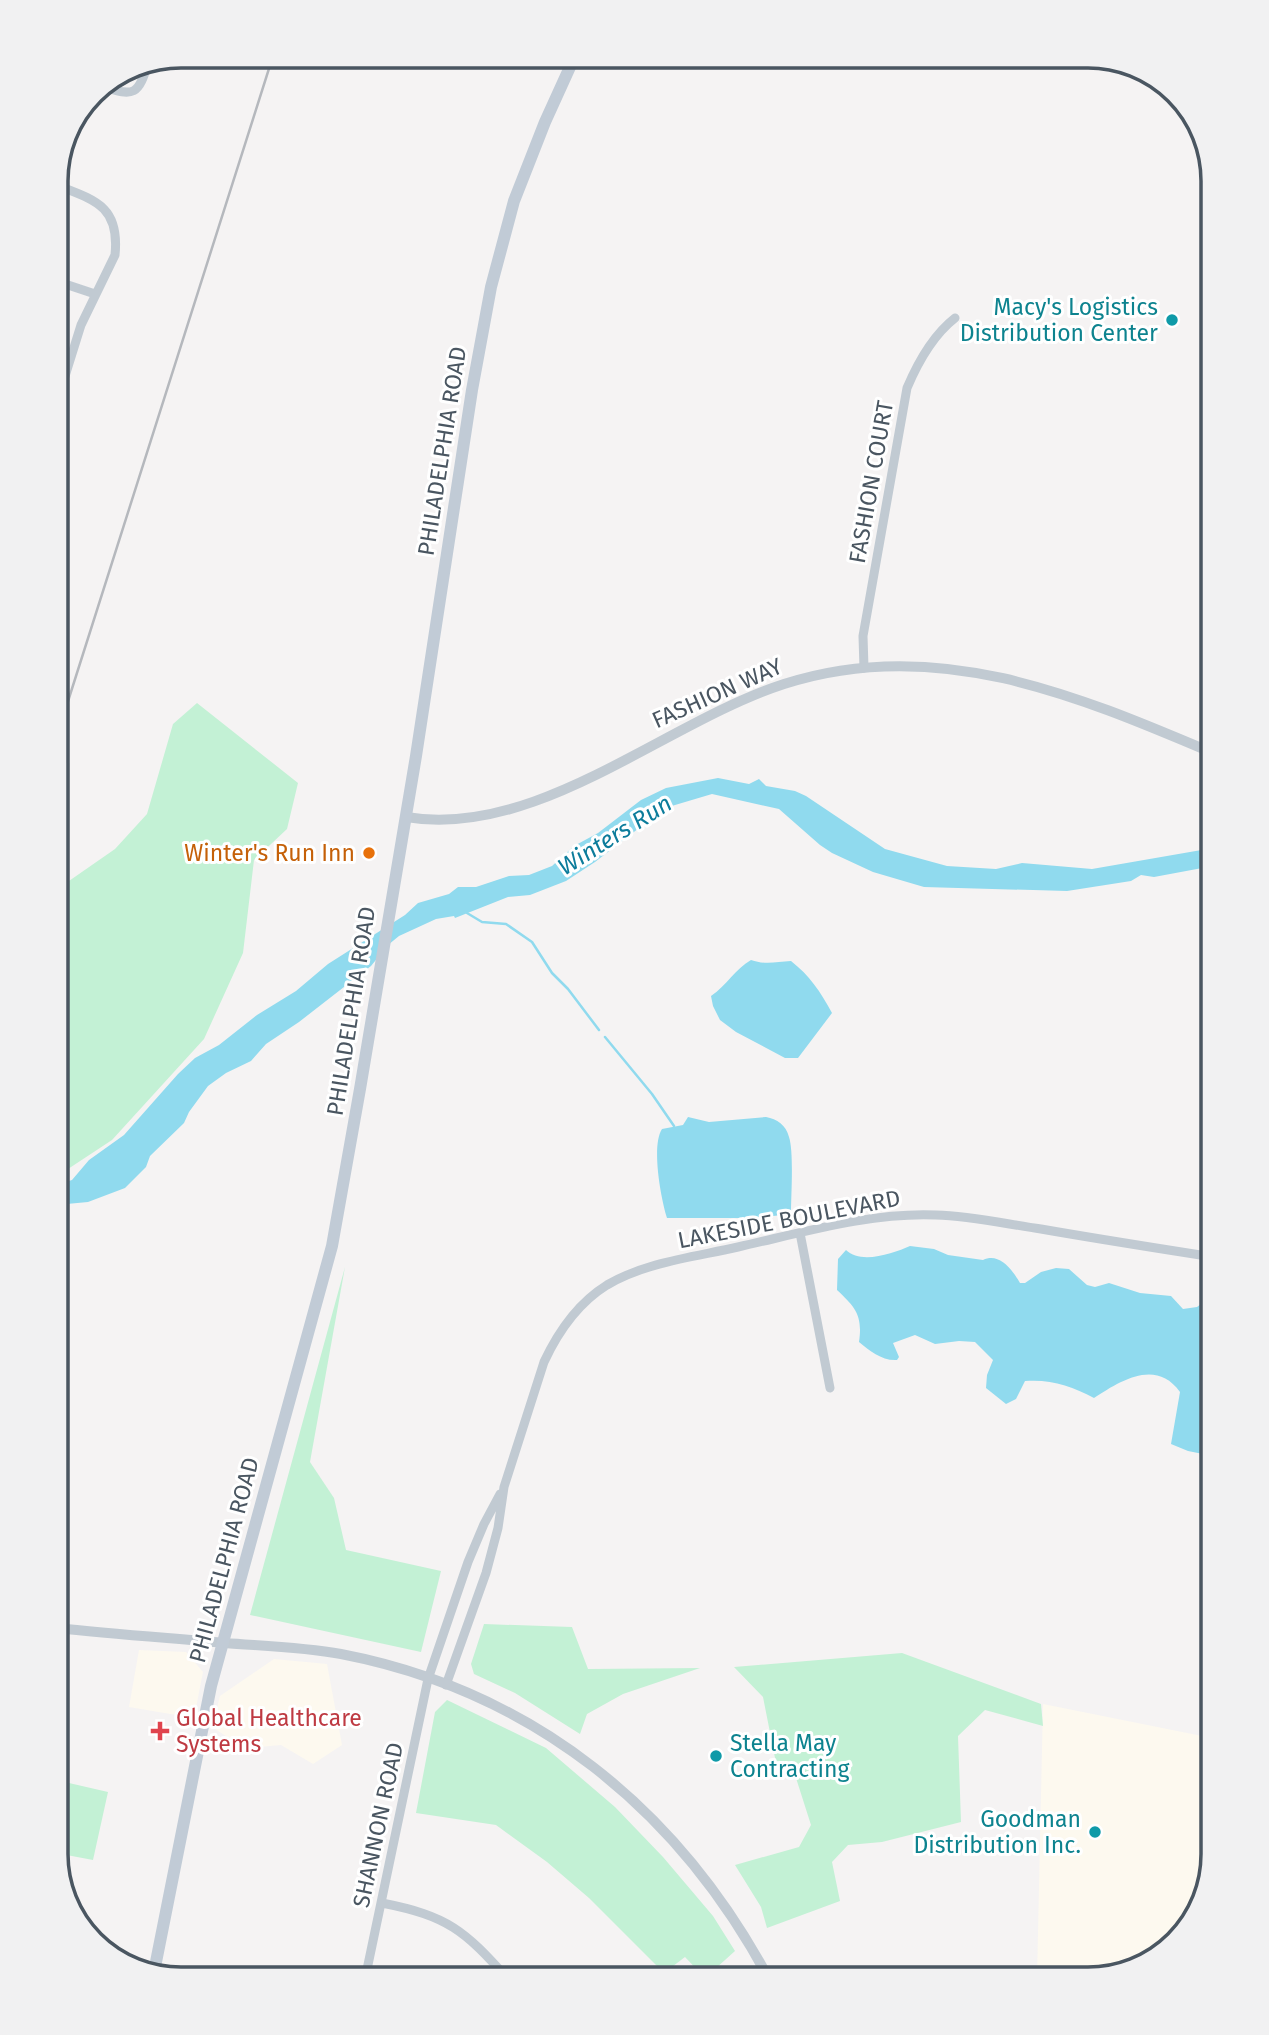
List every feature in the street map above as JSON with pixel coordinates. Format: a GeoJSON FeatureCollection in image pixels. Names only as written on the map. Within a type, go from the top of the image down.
{"type":"FeatureCollection","features":[{"type":"Feature","properties":{"kind":"main road","name":"PHILADELPHIA ROAD"},"geometry":{"type":"LineString","coordinates":[[156,1964],[222,1643],[332,1246],[406,817],[472,390],[491,287],[514,201],[570,68]]}},
{"type":"Feature","properties":{"kind":"street"},"geometry":{"type":"LineString","coordinates":[[116,89],[132,93],[139,86],[143,75]]}},
{"type":"Feature","properties":{"kind":"street"},"geometry":{"type":"LineString","coordinates":[[68,189],[98,203],[110,217],[116,234],[115,255],[81,326],[68,367]]}},
{"type":"Feature","properties":{"kind":"street"},"geometry":{"type":"LineString","coordinates":[[68,285],[95,294]]}},
{"type":"Feature","properties":{"kind":"street","name":"FASHION COURT"},"geometry":{"type":"LineString","coordinates":[[864,668],[863,636],[907,388],[916,367],[942,328],[954,318]]}},
{"type":"Feature","properties":{"kind":"street","name":"FASHION WAY"},"geometry":{"type":"LineString","coordinates":[[406,817],[458,820],[525,804],[572,785],[761,693],[800,680],[864,668],[943,667],[1003,677],[1091,704],[1201,748]]}},
{"type":"Feature","properties":{"kind":"street","name":"LAKESIDE BOULEVARD"},"geometry":{"type":"LineString","coordinates":[[446,1685],[486,1573],[498,1528],[504,1487],[533,1391],[548,1353],[567,1322],[596,1292],[628,1274],[646,1268],[888,1216],[939,1215],[1201,1255]]}},
{"type":"Feature","properties":{"kind":"street"},"geometry":{"type":"LineString","coordinates":[[800,1233],[830,1388]]}},
{"type":"Feature","properties":{"kind":"street","name":"LAKESIDE BOULEVARD"},"geometry":{"type":"LineString","coordinates":[[428,1679],[468,1562],[504,1487]]}},
{"type":"Feature","properties":{"kind":"street"},"geometry":{"type":"LineString","coordinates":[[68,1629],[339,1654],[446,1685],[533,1726],[582,1757],[626,1792],[684,1851],[719,1895],[762,1967]]}},
{"type":"Feature","properties":{"kind":"street","name":"SHANNON ROAD"},"geometry":{"type":"LineString","coordinates":[[368,1967],[428,1679]]}},
{"type":"Feature","properties":{"kind":"street"},"geometry":{"type":"LineString","coordinates":[[382,1903],[422,1912],[463,1933],[496,1967]]}},
{"type":"Feature","properties":{"kind":"shaded area"},"geometry":{"type":"Polygon","coordinates":[[[139,1650],[186,1652],[203,1672],[194,1718],[129,1707],[139,1650]]]}},
{"type":"Feature","properties":{"kind":"shaded area"},"geometry":{"type":"Polygon","coordinates":[[[274,1659],[327,1664],[342,1745],[313,1764],[281,1745],[259,1747],[232,1740],[212,1727],[220,1696],[274,1659]]]}},
{"type":"Feature","properties":{"kind":"shaded area"},"geometry":{"type":"Polygon","coordinates":[[[1043,1704],[1201,1736],[1200,1868],[1197,1883],[1182,1916],[1162,1939],[1124,1961],[1088,1967],[1037,1967],[1043,1704]]]}},
{"type":"Feature","properties":{"kind":"green space"},"geometry":{"type":"Polygon","coordinates":[[[197,703],[298,783],[287,829],[254,860],[243,953],[204,1039],[112,1140],[68,1169],[68,882],[115,849],[147,814],[173,724],[197,703]]]}},
{"type":"Feature","properties":{"kind":"green space"},"geometry":{"type":"Polygon","coordinates":[[[345,1267],[310,1462],[334,1498],[346,1550],[441,1571],[421,1652],[250,1615],[345,1267]]]}},
{"type":"Feature","properties":{"kind":"green space"},"geometry":{"type":"Polygon","coordinates":[[[484,1624],[572,1627],[588,1669],[700,1668],[623,1694],[587,1714],[580,1734],[515,1693],[474,1674],[471,1664],[484,1624]]]}},
{"type":"Feature","properties":{"kind":"green space"},"geometry":{"type":"Polygon","coordinates":[[[902,1653],[1041,1704],[1043,1726],[985,1710],[958,1736],[961,1822],[882,1842],[848,1845],[832,1862],[840,1901],[767,1928],[761,1907],[735,1865],[799,1847],[811,1825],[796,1778],[776,1763],[763,1697],[734,1667],[902,1653]]]}},
{"type":"Feature","properties":{"kind":"green space"},"geometry":{"type":"Polygon","coordinates":[[[447,1700],[546,1748],[615,1807],[663,1857],[713,1916],[735,1951],[717,1967],[695,1967],[685,1957],[672,1967],[658,1967],[589,1898],[547,1862],[496,1825],[416,1813],[435,1712],[447,1700]]]}},
{"type":"Feature","properties":{"kind":"green space"},"geometry":{"type":"Polygon","coordinates":[[[68,1783],[108,1792],[93,1860],[68,1855],[68,1783]]]}},
{"type":"Feature","properties":{"kind":"water","name":"Winters Run"},"geometry":{"type":"Polygon","coordinates":[[[718,778],[749,784],[759,779],[766,786],[795,791],[806,796],[885,849],[947,866],[996,869],[1022,863],[1092,869],[1201,850],[1201,868],[1154,877],[1141,875],[1131,881],[1067,891],[924,887],[873,872],[832,853],[779,809],[712,794],[665,808],[566,881],[530,895],[508,897],[455,918],[436,919],[399,936],[371,966],[266,1044],[251,1061],[226,1073],[208,1086],[184,1123],[150,1156],[146,1167],[125,1188],[88,1202],[68,1204],[68,1181],[89,1160],[124,1135],[195,1058],[219,1045],[257,1015],[296,991],[328,964],[405,915],[418,903],[449,894],[458,887],[476,887],[509,876],[529,875],[552,866],[574,846],[598,833],[641,800],[666,788],[718,778]]]}},
{"type":"Feature","properties":{"kind":"water"},"geometry":{"type":"Polygon","coordinates":[[[751,960],[766,963],[791,961],[814,984],[832,1013],[798,1058],[785,1058],[736,1032],[720,1020],[713,1006],[711,996],[751,960]]]}},
{"type":"Feature","properties":{"kind":"water"},"geometry":{"type":"Polygon","coordinates":[[[688,1117],[709,1122],[766,1117],[780,1123],[786,1129],[791,1144],[791,1214],[754,1218],[667,1218],[658,1173],[659,1137],[662,1129],[683,1125],[688,1117]]]}},
{"type":"Feature","properties":{"kind":"water"},"geometry":{"type":"Polygon","coordinates":[[[910,1246],[934,1249],[948,1255],[995,1259],[1010,1268],[1020,1283],[1025,1283],[1041,1272],[1056,1268],[1069,1269],[1087,1285],[1095,1287],[1109,1283],[1140,1293],[1171,1296],[1183,1309],[1201,1304],[1201,1454],[1171,1444],[1180,1392],[1160,1376],[1149,1374],[1126,1380],[1094,1398],[1061,1384],[1025,1381],[1016,1399],[1006,1404],[986,1388],[987,1375],[993,1360],[975,1342],[935,1344],[915,1335],[893,1343],[899,1357],[897,1360],[886,1359],[872,1352],[859,1342],[859,1318],[837,1290],[838,1259],[846,1250],[860,1257],[887,1254],[910,1246]]]}},
{"type":"Feature","properties":{"kind":"waterway"},"geometry":{"type":"LineString","coordinates":[[467,913],[482,922],[506,924],[532,942],[552,973],[568,989],[599,1030]]}},
{"type":"Feature","properties":{"kind":"waterway"},"geometry":{"type":"LineString","coordinates":[[605,1037],[652,1094],[674,1126]]}},
{"type":"Feature","properties":{"kind":"railway"},"geometry":{"type":"LineString","coordinates":[[68,701],[269,68]]}},
{"type":"Feature","properties":{"kind":"place","name":"Macy's Logistics Distribution Center"},"geometry":{"type":"Point","coordinates":[1172,320]}},
{"type":"Feature","properties":{"kind":"place","name":"Winter's Run Inn"},"geometry":{"type":"Point","coordinates":[369,853]}},
{"type":"Feature","properties":{"kind":"place","name":"Global Healthcare Systems"},"geometry":{"type":"Point","coordinates":[160,1731]}},
{"type":"Feature","properties":{"kind":"place","name":"Stella May Contracting"},"geometry":{"type":"Point","coordinates":[716,1756]}},
{"type":"Feature","properties":{"kind":"place","name":"Goodman Distribution Inc."},"geometry":{"type":"Point","coordinates":[1095,1832]}}]}
